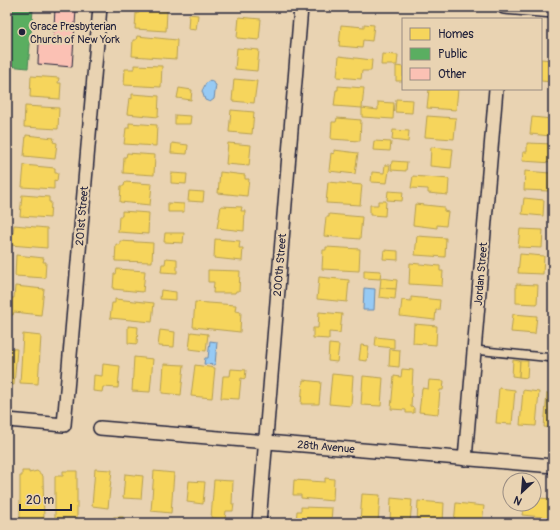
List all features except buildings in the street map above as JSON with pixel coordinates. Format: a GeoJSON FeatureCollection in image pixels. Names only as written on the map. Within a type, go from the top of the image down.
{"type":"FeatureCollection","features":[{"type":"Feature","properties":{"kind":"street","name":"201st Street"},"geometry":{"type":"LineString","coordinates":[[7,420],[64,425],[100,7]]}},
{"type":"Feature","properties":{"kind":"street","name":"200th Street"},"geometry":{"type":"LineString","coordinates":[[259,523],[301,7]]}},
{"type":"Feature","properties":{"kind":"street"},"geometry":{"type":"LineString","coordinates":[[501,18],[503,7],[553,11]]}},
{"type":"Feature","properties":{"kind":"street","name":"Jordan Street"},"geometry":{"type":"LineString","coordinates":[[465,459],[496,90]]}},
{"type":"Feature","properties":{"kind":"street","name":"28th Avenue"},"geometry":{"type":"LineString","coordinates":[[100,428],[553,466]]}},
{"type":"Feature","properties":{"kind":"lane"},"geometry":{"type":"LineString","coordinates":[[475,350],[553,358]]}},
{"type":"Feature","properties":{"kind":"water"},"geometry":{"type":"Polygon","coordinates":[[[210,80],[216,85],[214,99],[210,102],[205,100],[202,91],[206,83],[210,80]]]}},
{"type":"Feature","properties":{"kind":"water"},"geometry":{"type":"Polygon","coordinates":[[[364,288],[375,289],[374,310],[363,310],[364,288]]]}},
{"type":"Feature","properties":{"kind":"water"},"geometry":{"type":"Polygon","coordinates":[[[210,341],[217,342],[215,365],[204,364],[205,358],[208,358],[210,341]]]}},
{"type":"Feature","properties":{"kind":"place","name":"Grace Presbyterian Church of New York"},"geometry":{"type":"Point","coordinates":[22,32]}}]}
